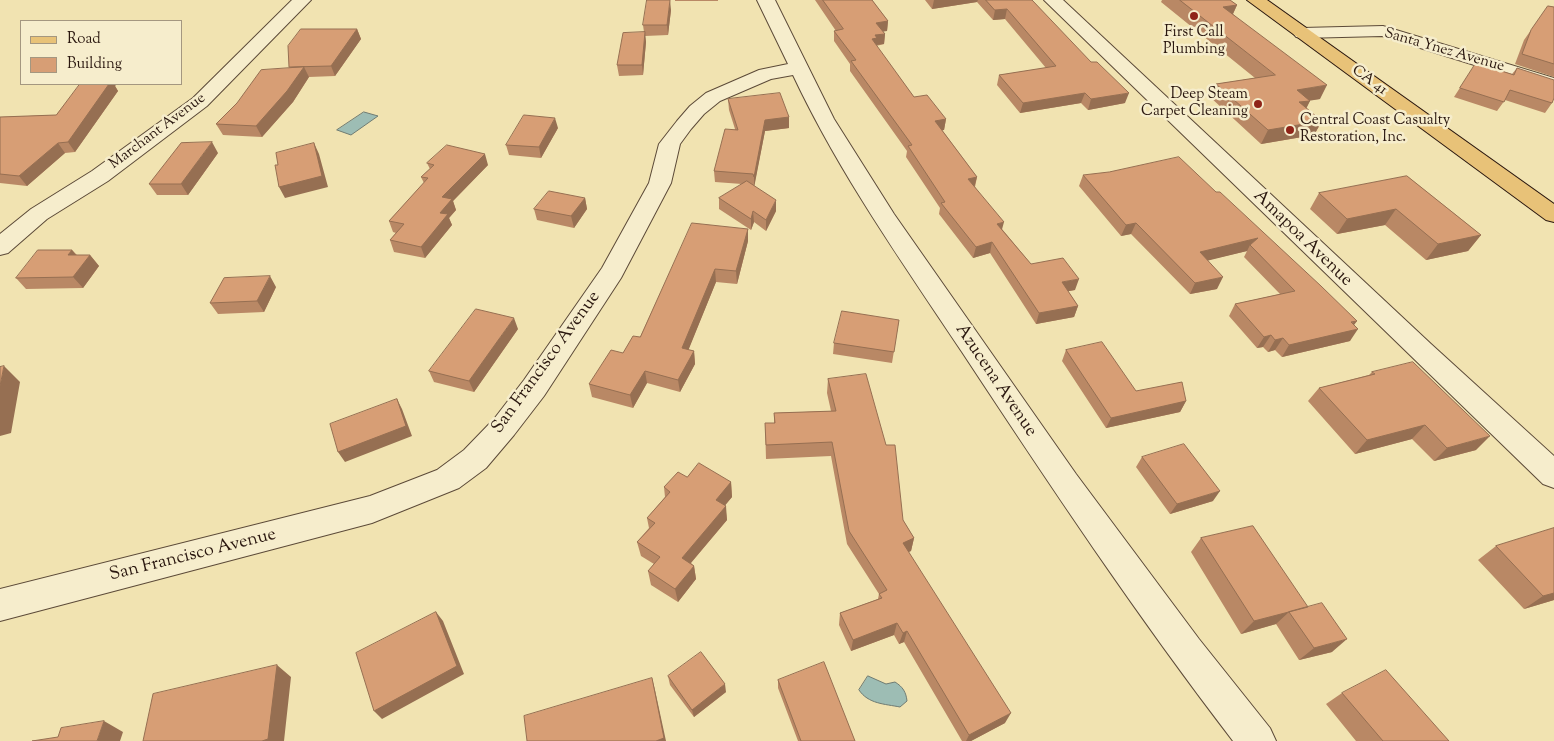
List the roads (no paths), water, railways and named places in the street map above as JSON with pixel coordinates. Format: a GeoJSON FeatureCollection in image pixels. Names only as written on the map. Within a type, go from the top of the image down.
{"type":"FeatureCollection","features":[{"type":"Feature","properties":{"kind":"main road","name":"CA 41"},"geometry":{"type":"LineString","coordinates":[[1256,0],[1554,215]]}},
{"type":"Feature","properties":{"kind":"street","name":"Marchant Avenue"},"geometry":{"type":"LineString","coordinates":[[0,247],[39,214],[100,176],[200,102],[302,0]]}},
{"type":"Feature","properties":{"kind":"street","name":"Azucena Avenue"},"geometry":{"type":"LineString","coordinates":[[766,0],[824,119],[885,218],[1065,484],[1186,651],[1257,741]]}},
{"type":"Feature","properties":{"kind":"street","name":"Amapoa Avenue"},"geometry":{"type":"LineString","coordinates":[[1053,0],[1421,351],[1554,475]]}},
{"type":"Feature","properties":{"kind":"street","name":"Santa Ynez Avenue"},"geometry":{"type":"LineString","coordinates":[[1302,33],[1383,32],[1554,84]]}},
{"type":"Feature","properties":{"kind":"street","name":"San Francisco Avenue"},"geometry":{"type":"LineString","coordinates":[[0,605],[372,510],[448,479],[475,459],[504,428],[534,388],[612,272],[656,191],[670,144],[684,125],[697,110],[733,87],[766,74],[800,68]]}},
{"type":"Feature","properties":{"kind":"water"},"geometry":{"type":"Polygon","coordinates":[[[364,112],[378,116],[351,135],[337,130],[364,112]]]}},
{"type":"Feature","properties":{"kind":"water"},"geometry":{"type":"Polygon","coordinates":[[[868,676],[886,684],[895,682],[904,690],[907,701],[900,707],[877,703],[867,698],[859,690],[868,676]]]}},
{"type":"Feature","properties":{"kind":"place","name":"First Call Plumbing"},"geometry":{"type":"Point","coordinates":[1194,16]}},
{"type":"Feature","properties":{"kind":"place","name":"Deep Steam Carpet Cleaning"},"geometry":{"type":"Point","coordinates":[1258,104]}},
{"type":"Feature","properties":{"kind":"place","name":"Central Coast Casualty Restoration, Inc."},"geometry":{"type":"Point","coordinates":[1290,130]}}]}
